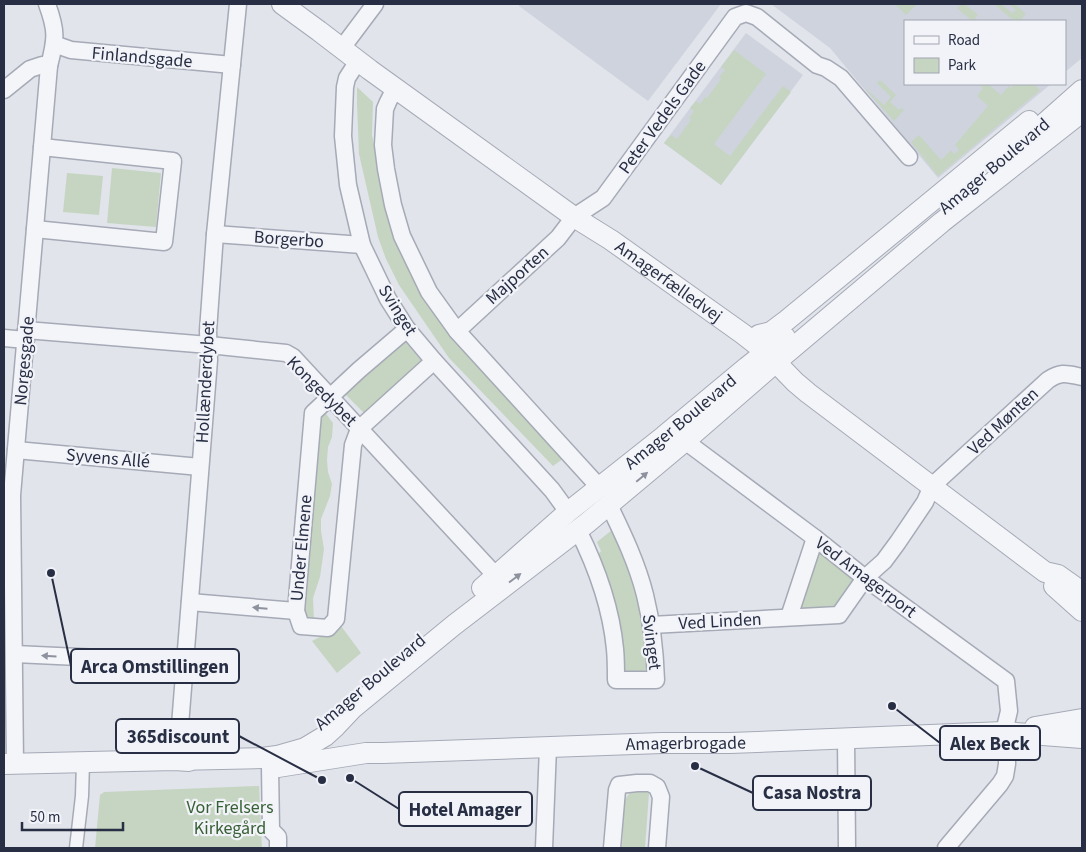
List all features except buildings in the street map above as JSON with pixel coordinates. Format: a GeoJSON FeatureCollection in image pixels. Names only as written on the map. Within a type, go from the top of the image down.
{"type":"FeatureCollection","features":[{"type":"Feature","properties":{"kind":"street","name":"Norgesgade"},"geometry":{"type":"LineString","coordinates":[[9,764],[14,654],[12,495],[49,66],[55,31],[47,4]]}},
{"type":"Feature","properties":{"kind":"street","name":"Hollænderdybet"},"geometry":{"type":"LineString","coordinates":[[175,760],[179,738],[210,360],[208,331],[215,234],[238,4]]}},
{"type":"Feature","properties":{"kind":"street","name":"Amagerfælledvej"},"geometry":{"type":"LineString","coordinates":[[282,4],[574,217],[611,240],[744,334],[808,393],[1045,572],[1052,584],[1082,611]]}},
{"type":"Feature","properties":{"kind":"street"},"geometry":{"type":"LineString","coordinates":[[342,48],[375,4]]}},
{"type":"Feature","properties":{"kind":"street","name":"Peter Vedels Gade"},"geometry":{"type":"LineString","coordinates":[[574,217],[603,198],[735,17],[746,13],[757,17],[817,65],[826,68],[840,78],[909,157]]}},
{"type":"Feature","properties":{"kind":"street","name":"Finlandsgade"},"geometry":{"type":"LineString","coordinates":[[54,44],[71,50],[232,65]]}},
{"type":"Feature","properties":{"kind":"street","name":"Svinget"},"geometry":{"type":"LineString","coordinates":[[358,61],[347,78],[345,87],[343,136],[348,185],[362,245],[388,299],[407,329],[552,490],[568,512]]}},
{"type":"Feature","properties":{"kind":"street"},"geometry":{"type":"LineString","coordinates":[[4,90],[30,69],[49,66]]}},
{"type":"Feature","properties":{"kind":"street","name":"Svinget"},"geometry":{"type":"LineString","coordinates":[[396,88],[385,109],[382,144],[393,205],[402,236],[429,292],[457,331],[604,496],[623,534],[645,594],[655,652],[656,680],[616,680],[615,649],[609,610],[592,558],[578,530]]}},
{"type":"Feature","properties":{"kind":"street"},"geometry":{"type":"LineString","coordinates":[[744,334],[757,336],[771,332],[859,262],[1031,119],[1082,91]]}},
{"type":"Feature","properties":{"kind":"street","name":"Amager Boulevard"},"geometry":{"type":"LineString","coordinates":[[274,746],[287,744],[306,734],[496,576],[568,512],[604,496],[685,441],[771,357],[856,280],[1007,156],[1082,91]]}},
{"type":"Feature","properties":{"kind":"street","name":"Amager Boulevard"},"geometry":{"type":"LineString","coordinates":[[304,748],[319,740],[354,708],[454,625],[578,530],[604,496],[771,357],[1082,112]]}},
{"type":"Feature","properties":{"kind":"street"},"geometry":{"type":"LineString","coordinates":[[35,228],[164,242],[173,161],[42,147]]}},
{"type":"Feature","properties":{"kind":"street","name":"Majporten"},"geometry":{"type":"LineString","coordinates":[[457,331],[558,238],[574,217]]}},
{"type":"Feature","properties":{"kind":"street","name":"Borgerbo"},"geometry":{"type":"LineString","coordinates":[[215,234],[362,245]]}},
{"type":"Feature","properties":{"kind":"street","name":"Under Elmene"},"geometry":{"type":"LineString","coordinates":[[359,428],[353,444],[336,619],[328,628],[301,626],[296,610],[313,413],[407,329]]}},
{"type":"Feature","properties":{"kind":"street","name":"Kongedybet"},"geometry":{"type":"LineString","coordinates":[[4,338],[26,335],[209,345],[286,353],[293,357],[496,576]]}},
{"type":"Feature","properties":{"kind":"street"},"geometry":{"type":"LineString","coordinates":[[359,428],[434,361]]}},
{"type":"Feature","properties":{"kind":"street","name":"Ved Mønten"},"geometry":{"type":"LineString","coordinates":[[932,486],[1056,374],[1082,377]]}},
{"type":"Feature","properties":{"kind":"street","name":"Ved Amagerport"},"geometry":{"type":"LineString","coordinates":[[685,441],[815,538],[865,578],[1006,681],[1009,711],[1004,732],[1007,759],[1005,776],[946,848]]}},
{"type":"Feature","properties":{"kind":"street","name":"Syvens Allé"},"geometry":{"type":"LineString","coordinates":[[16,450],[200,467]]}},
{"type":"Feature","properties":{"kind":"street","name":"Ved Linden"},"geometry":{"type":"LineString","coordinates":[[651,625],[839,615],[865,578],[884,560],[898,542],[925,502],[932,486]]}},
{"type":"Feature","properties":{"kind":"street"},"geometry":{"type":"LineString","coordinates":[[789,617],[815,538]]}},
{"type":"Feature","properties":{"kind":"street","name":"Amagerfælledvej"},"geometry":{"type":"LineString","coordinates":[[1045,572],[1058,575],[1082,592]]}},
{"type":"Feature","properties":{"kind":"street"},"geometry":{"type":"LineString","coordinates":[[190,602],[296,610]]}},
{"type":"Feature","properties":{"kind":"street"},"geometry":{"type":"LineString","coordinates":[[14,654],[185,662]]}},
{"type":"Feature","properties":{"kind":"street","name":"Amagerbrogade"},"geometry":{"type":"LineString","coordinates":[[1004,732],[1082,718]]}},
{"type":"Feature","properties":{"kind":"street","name":"Amagerbrogade"},"geometry":{"type":"LineString","coordinates":[[9,764],[175,760],[270,767],[288,766],[366,753],[662,743],[730,743],[1004,732],[1082,738]]}},
{"type":"Feature","properties":{"kind":"street"},"geometry":{"type":"LineString","coordinates":[[846,738],[847,848]]}},
{"type":"Feature","properties":{"kind":"street","name":"Amagerbrogade"},"geometry":{"type":"LineString","coordinates":[[175,760],[274,746],[366,753]]}},
{"type":"Feature","properties":{"kind":"street"},"geometry":{"type":"LineString","coordinates":[[544,848],[548,747]]}},
{"type":"Feature","properties":{"kind":"street"},"geometry":{"type":"LineString","coordinates":[[175,760],[262,758],[277,756],[304,748]]}},
{"type":"Feature","properties":{"kind":"street"},"geometry":{"type":"LineString","coordinates":[[76,848],[82,796],[83,762]]}},
{"type":"Feature","properties":{"kind":"street"},"geometry":{"type":"LineString","coordinates":[[270,767],[271,830],[278,837],[278,848]]}},
{"type":"Feature","properties":{"kind":"street"},"geometry":{"type":"LineString","coordinates":[[612,848],[616,790],[619,784],[637,783],[650,783],[657,787],[661,797],[657,848]]}},
{"type":"Feature","properties":{"kind":"shaded area"},"geometry":{"type":"Polygon","coordinates":[[[520,4],[721,4],[648,101],[519,6],[520,4]]]}},
{"type":"Feature","properties":{"kind":"shaded area"},"geometry":{"type":"Polygon","coordinates":[[[771,4],[1082,4],[1082,58],[1066,71],[1066,20],[904,20],[904,85],[1050,85],[938,178],[830,48],[771,4]]]}},
{"type":"Feature","properties":{"kind":"shaded area"},"geometry":{"type":"Polygon","coordinates":[[[746,33],[803,75],[721,185],[664,143],[746,33]]]}},
{"type":"Feature","properties":{"kind":"green space"},"geometry":{"type":"Polygon","coordinates":[[[895,4],[917,4],[906,15],[895,4]]]}},
{"type":"Feature","properties":{"kind":"green space"},"geometry":{"type":"Polygon","coordinates":[[[961,4],[965,4],[978,15],[975,18],[977,20],[971,20],[957,8],[961,4]]]}},
{"type":"Feature","properties":{"kind":"green space"},"geometry":{"type":"Polygon","coordinates":[[[994,4],[1001,4],[1012,13],[1016,10],[1009,4],[1015,4],[1026,14],[1022,18],[1024,20],[1013,20],[994,4]]]}},
{"type":"Feature","properties":{"kind":"green space"},"geometry":{"type":"Polygon","coordinates":[[[734,50],[766,74],[714,144],[730,156],[783,86],[791,92],[721,185],[664,143],[671,135],[677,139],[691,120],[689,118],[694,111],[690,108],[696,101],[700,104],[705,97],[707,98],[721,79],[719,77],[725,70],[721,67],[734,50]]]}},
{"type":"Feature","properties":{"kind":"green space"},"geometry":{"type":"Polygon","coordinates":[[[880,80],[896,95],[890,102],[899,110],[901,108],[904,110],[894,121],[866,90],[884,105],[891,97],[877,83],[880,80]]]}},
{"type":"Feature","properties":{"kind":"green space"},"geometry":{"type":"Polygon","coordinates":[[[980,85],[989,85],[1001,95],[1009,86],[1011,88],[1014,85],[1035,85],[1040,90],[938,176],[911,142],[919,135],[941,160],[951,150],[954,154],[959,150],[955,145],[988,106],[977,96],[983,88],[980,85]]]}},
{"type":"Feature","properties":{"kind":"green space"},"geometry":{"type":"Polygon","coordinates":[[[357,87],[373,102],[372,135],[391,222],[421,292],[455,342],[567,456],[553,466],[449,358],[399,285],[378,237],[359,154],[357,87]]]}},
{"type":"Feature","properties":{"kind":"green space"},"geometry":{"type":"Polygon","coordinates":[[[112,168],[161,173],[156,227],[107,223],[112,168]]]}},
{"type":"Feature","properties":{"kind":"green space"},"geometry":{"type":"Polygon","coordinates":[[[67,173],[103,176],[99,215],[63,212],[67,173]]]}},
{"type":"Feature","properties":{"kind":"green space"},"geometry":{"type":"Polygon","coordinates":[[[403,339],[424,364],[365,414],[343,392],[403,339]]]}},
{"type":"Feature","properties":{"kind":"green space"},"geometry":{"type":"Polygon","coordinates":[[[323,410],[333,423],[327,460],[332,484],[330,496],[321,519],[324,549],[320,577],[313,598],[314,621],[303,619],[318,414],[323,410]]]}},
{"type":"Feature","properties":{"kind":"green space"},"geometry":{"type":"Polygon","coordinates":[[[612,530],[626,561],[645,626],[649,670],[645,674],[622,672],[596,557],[601,551],[597,542],[612,530]]]}},
{"type":"Feature","properties":{"kind":"green space"},"geometry":{"type":"Polygon","coordinates":[[[820,552],[854,580],[835,607],[818,610],[800,609],[818,553],[820,552]]]}},
{"type":"Feature","properties":{"kind":"green space"},"geometry":{"type":"Polygon","coordinates":[[[341,626],[361,653],[337,673],[312,641],[341,626]]]}},
{"type":"Feature","properties":{"kind":"green space","name":"Vor Frelsers Kirkegård"},"geometry":{"type":"Polygon","coordinates":[[[259,786],[262,848],[95,848],[100,795],[104,792],[259,786]]]}},
{"type":"Feature","properties":{"kind":"green space"},"geometry":{"type":"Polygon","coordinates":[[[634,790],[644,790],[649,793],[645,848],[622,848],[624,811],[622,809],[626,798],[634,790]]]}},
{"type":"Feature","properties":{"kind":"place","name":"Arca Omstillingen"},"geometry":{"type":"Point","coordinates":[51,573]}},
{"type":"Feature","properties":{"kind":"place","name":"Alex Beck"},"geometry":{"type":"Point","coordinates":[892,706]}},
{"type":"Feature","properties":{"kind":"place","name":"Casa Nostra"},"geometry":{"type":"Point","coordinates":[695,766]}},
{"type":"Feature","properties":{"kind":"place","name":"Hotel Amager"},"geometry":{"type":"Point","coordinates":[350,778]}},
{"type":"Feature","properties":{"kind":"place","name":"365discount"},"geometry":{"type":"Point","coordinates":[322,780]}}]}
